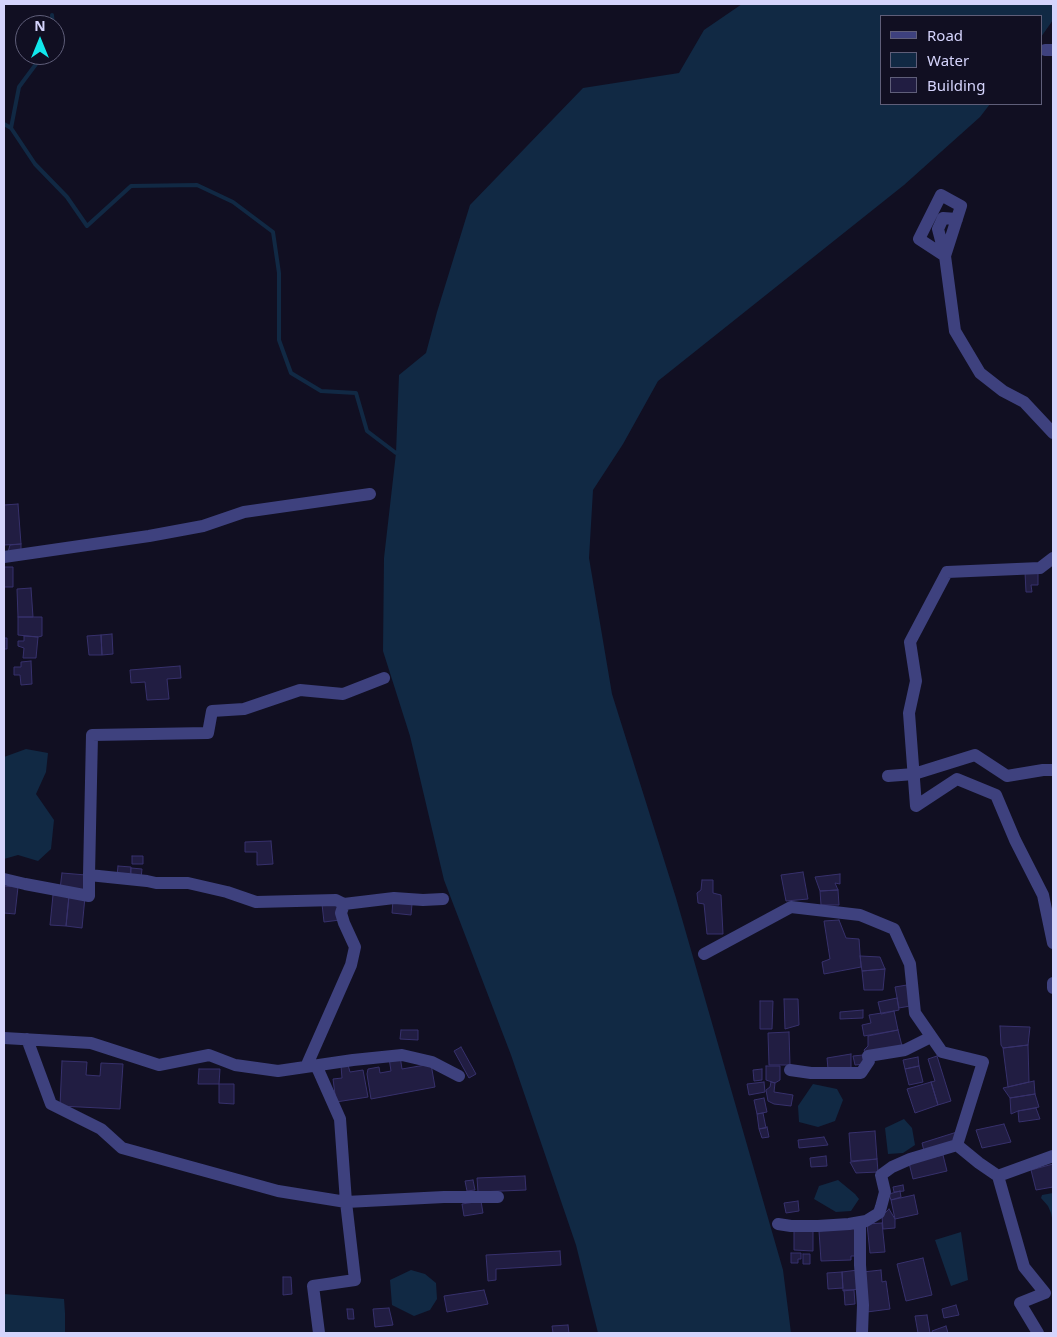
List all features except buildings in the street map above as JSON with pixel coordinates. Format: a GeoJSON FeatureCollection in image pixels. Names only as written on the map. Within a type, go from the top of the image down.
{"type":"FeatureCollection","features":[{"type":"Feature","properties":{"kind":"street"},"geometry":{"type":"LineString","coordinates":[[945,256],[919,239],[941,195],[961,206],[945,256],[955,331],[980,373],[1003,391],[1024,402],[1053,433]]}},
{"type":"Feature","properties":{"kind":"street"},"geometry":{"type":"LineString","coordinates":[[4,557],[150,536],[203,526],[244,512],[370,494]]}},
{"type":"Feature","properties":{"kind":"street"},"geometry":{"type":"LineString","coordinates":[[1053,558],[1040,568],[947,572],[910,642],[916,681],[909,713],[916,806],[957,779],[996,795],[1015,840],[1043,896],[1053,943]]}},
{"type":"Feature","properties":{"kind":"street"},"geometry":{"type":"LineString","coordinates":[[4,879],[89,896],[92,735],[208,733],[212,711],[244,709],[300,690],[343,694],[384,678]]}},
{"type":"Feature","properties":{"kind":"street"},"geometry":{"type":"LineString","coordinates":[[888,776],[914,774],[975,754],[1007,776],[1053,770]]}},
{"type":"Feature","properties":{"kind":"street"},"geometry":{"type":"LineString","coordinates":[[89,875],[156,883],[188,882],[256,902],[336,900],[344,904],[394,898],[443,899]]}},
{"type":"Feature","properties":{"kind":"street"},"geometry":{"type":"LineString","coordinates":[[311,1066],[351,965],[355,947],[341,913],[344,904]]}},
{"type":"Feature","properties":{"kind":"street"},"geometry":{"type":"LineString","coordinates":[[704,954],[791,907],[860,915],[894,929],[910,964],[914,1013],[942,1052],[983,1062],[957,1145]]}},
{"type":"Feature","properties":{"kind":"street"},"geometry":{"type":"LineString","coordinates":[[790,1070],[811,1073],[862,1073],[869,1061],[868,1056],[905,1050],[931,1037]]}},
{"type":"Feature","properties":{"kind":"street"},"geometry":{"type":"LineString","coordinates":[[4,1038],[91,1043],[159,1065],[209,1055],[235,1065],[278,1071],[402,1055],[432,1062],[459,1076]]}},
{"type":"Feature","properties":{"kind":"street"},"geometry":{"type":"LineString","coordinates":[[27,1039],[51,1104],[101,1129],[122,1148],[278,1191],[346,1202],[498,1197]]}},
{"type":"Feature","properties":{"kind":"street"},"geometry":{"type":"LineString","coordinates":[[311,1066],[340,1119],[346,1202],[355,1280],[313,1286],[319,1333]]}},
{"type":"Feature","properties":{"kind":"street"},"geometry":{"type":"LineString","coordinates":[[957,1145],[998,1176],[1024,1267],[1045,1294],[1020,1303],[1038,1333]]}},
{"type":"Feature","properties":{"kind":"street"},"geometry":{"type":"LineString","coordinates":[[778,1224],[818,1226],[860,1223],[879,1212],[885,1192],[881,1175],[910,1159],[957,1145]]}},
{"type":"Feature","properties":{"kind":"street"},"geometry":{"type":"LineString","coordinates":[[998,1176],[1053,1156]]}},
{"type":"Feature","properties":{"kind":"street"},"geometry":{"type":"LineString","coordinates":[[860,1223],[860,1270],[863,1305],[862,1333]]}},
{"type":"Feature","properties":{"kind":"water"},"geometry":{"type":"Polygon","coordinates":[[[742,4],[1053,4],[1053,20],[1042,36],[1042,15],[880,15],[880,105],[989,105],[980,117],[904,185],[658,381],[623,444],[593,490],[589,558],[612,694],[676,898],[783,1270],[791,1333],[598,1333],[576,1245],[511,1055],[444,880],[410,736],[383,651],[384,558],[396,453],[399,375],[426,353],[470,205],[583,88],[679,73],[704,30],[742,4]]]}},
{"type":"Feature","properties":{"kind":"water"},"geometry":{"type":"Polygon","coordinates":[[[26,749],[48,753],[46,772],[36,794],[54,820],[51,849],[38,861],[18,855],[4,859],[4,757],[26,749]]]}},
{"type":"Feature","properties":{"kind":"water"},"geometry":{"type":"Polygon","coordinates":[[[813,1084],[837,1089],[843,1100],[835,1121],[818,1127],[799,1122],[798,1106],[813,1084]]]}},
{"type":"Feature","properties":{"kind":"water"},"geometry":{"type":"Polygon","coordinates":[[[904,1119],[912,1128],[915,1145],[903,1153],[888,1154],[885,1128],[904,1119]]]}},
{"type":"Feature","properties":{"kind":"water"},"geometry":{"type":"Polygon","coordinates":[[[838,1180],[859,1199],[851,1211],[836,1212],[814,1199],[819,1186],[838,1180]]]}},
{"type":"Feature","properties":{"kind":"water"},"geometry":{"type":"Polygon","coordinates":[[[1053,1193],[1053,1223],[1048,1206],[1041,1198],[1042,1195],[1053,1193]]]}},
{"type":"Feature","properties":{"kind":"water"},"geometry":{"type":"Polygon","coordinates":[[[961,1232],[968,1280],[951,1286],[935,1240],[961,1232]]]}},
{"type":"Feature","properties":{"kind":"water"},"geometry":{"type":"Polygon","coordinates":[[[411,1270],[425,1274],[436,1283],[437,1299],[430,1310],[414,1316],[392,1305],[390,1280],[411,1270]]]}},
{"type":"Feature","properties":{"kind":"water"},"geometry":{"type":"Polygon","coordinates":[[[4,1294],[64,1299],[65,1333],[4,1333],[4,1294]]]}},
{"type":"Feature","properties":{"kind":"waterway"},"geometry":{"type":"LineString","coordinates":[[11,128],[19,87],[35,65]]}},
{"type":"Feature","properties":{"kind":"waterway"},"geometry":{"type":"LineString","coordinates":[[4,124],[11,128],[35,164],[67,197],[87,226],[131,186],[197,185],[233,202],[273,232],[279,273],[279,340],[291,373],[321,391],[356,393],[367,431],[396,453],[398,452]]}}]}
